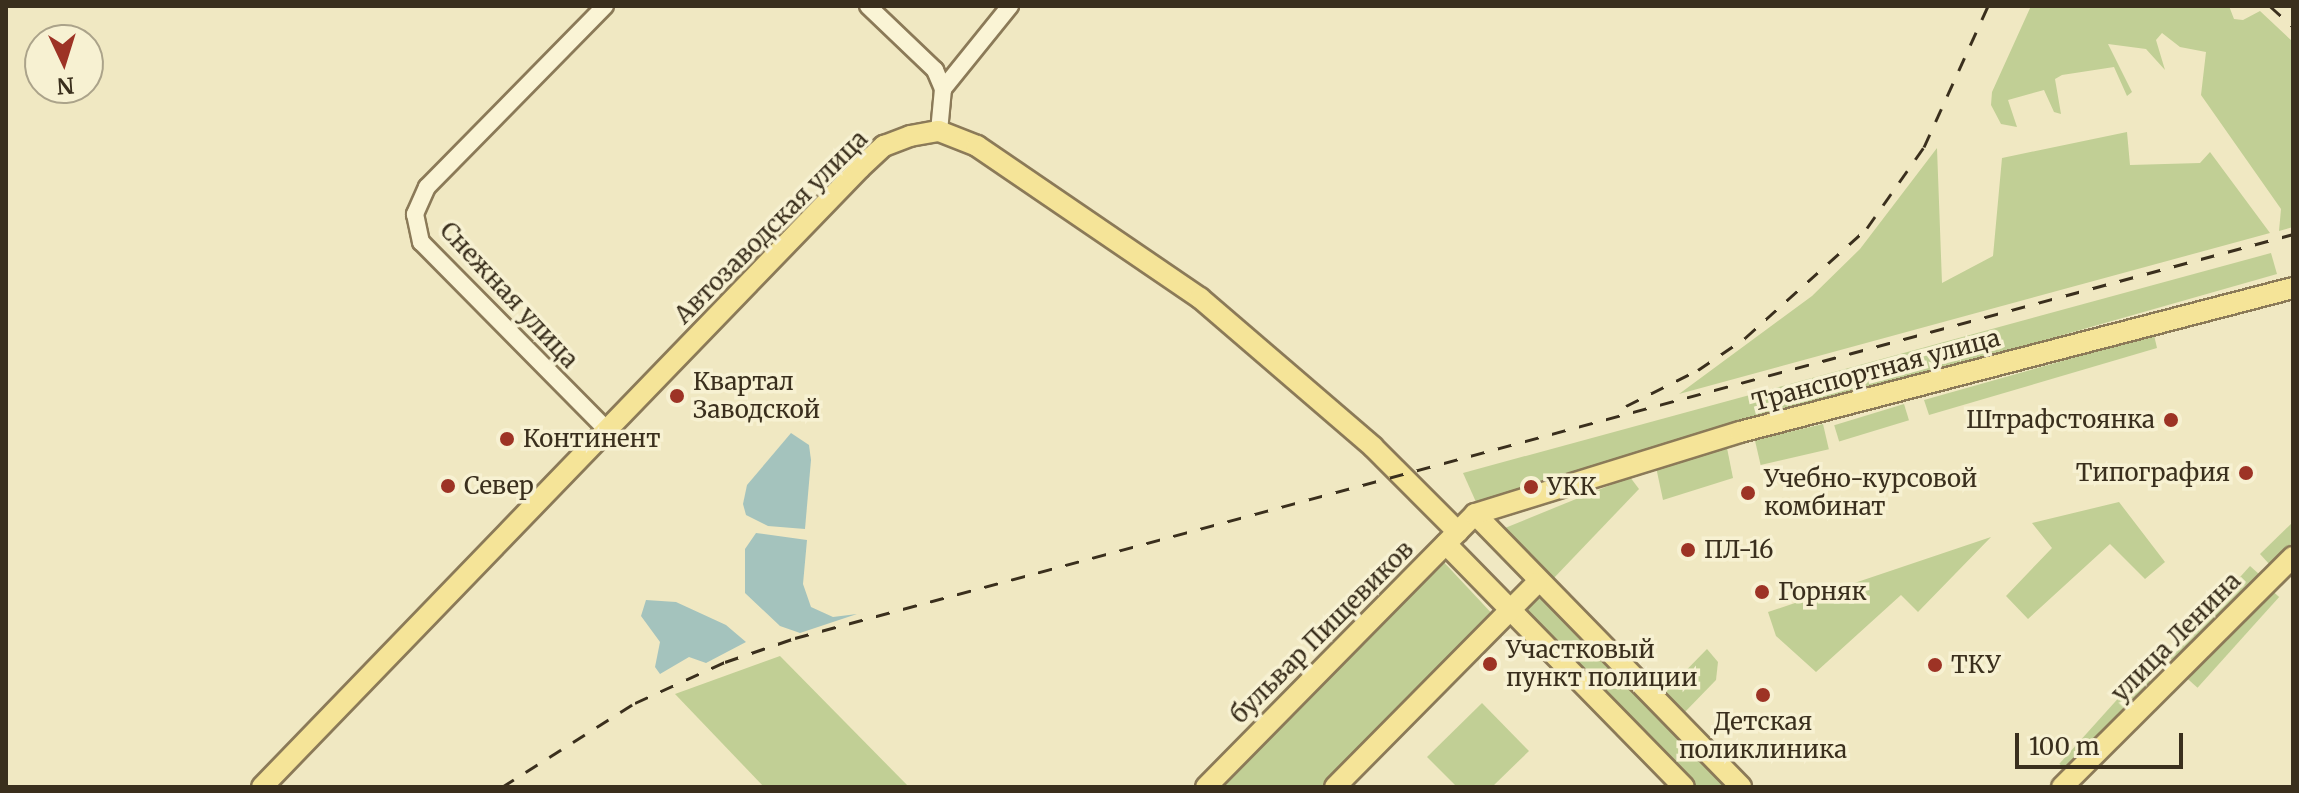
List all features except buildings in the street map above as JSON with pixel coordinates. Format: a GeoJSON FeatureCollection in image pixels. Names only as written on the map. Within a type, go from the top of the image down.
{"type":"FeatureCollection","features":[{"type":"Feature","properties":{"kind":"main road","name":"Автозаводская улица"},"geometry":{"type":"LineString","coordinates":[[262,787],[884,146],[939,131]]}},
{"type":"Feature","properties":{"kind":"main road"},"geometry":{"type":"LineString","coordinates":[[939,131],[977,146],[1200,298],[1383,456],[1510,610],[1684,787]]}},
{"type":"Feature","properties":{"kind":"main road","name":"Транспортная улица"},"geometry":{"type":"LineString","coordinates":[[1475,514],[1740,432],[2289,293]]}},
{"type":"Feature","properties":{"kind":"main road"},"geometry":{"type":"LineString","coordinates":[[1475,514],[1537,583],[1741,787]]}},
{"type":"Feature","properties":{"kind":"main road","name":"бульвар Пищевиков"},"geometry":{"type":"LineString","coordinates":[[1206,787],[1475,514]]}},
{"type":"Feature","properties":{"kind":"main road","name":"улица Ленина"},"geometry":{"type":"LineString","coordinates":[[2062,787],[2293,557]]}},
{"type":"Feature","properties":{"kind":"main road"},"geometry":{"type":"LineString","coordinates":[[1335,787],[1537,583]]}},
{"type":"Feature","properties":{"kind":"street","name":"Снежная улица"},"geometry":{"type":"LineString","coordinates":[[605,6],[427,187],[415,214],[421,242],[609,432]]}},
{"type":"Feature","properties":{"kind":"street"},"geometry":{"type":"LineString","coordinates":[[868,6],[917,49],[943,89]]}},
{"type":"Feature","properties":{"kind":"street"},"geometry":{"type":"LineString","coordinates":[[939,131],[943,89],[1010,6]]}},
{"type":"Feature","properties":{"kind":"green space"},"geometry":{"type":"Polygon","coordinates":[[[2031,6],[2229,6],[2234,19],[2243,20],[2260,11],[2293,42],[2293,227],[2279,231],[2281,209],[2201,95],[2206,52],[2180,47],[2162,33],[2156,40],[2165,70],[2146,49],[2108,44],[2132,92],[2127,96],[2114,67],[2062,75],[2055,79],[2061,114],[2054,112],[2044,90],[2008,100],[2017,127],[2001,124],[1991,105],[1992,92],[2031,6]]]}},
{"type":"Feature","properties":{"kind":"green space"},"geometry":{"type":"Polygon","coordinates":[[[2127,132],[2130,165],[2200,163],[2210,152],[2270,233],[1679,394],[1812,296],[1860,249],[1937,148],[1942,283],[1993,256],[2002,158],[2127,132]]]}},
{"type":"Feature","properties":{"kind":"green space"},"geometry":{"type":"Polygon","coordinates":[[[2271,253],[2277,274],[1476,502],[1463,473],[2271,253]]]}},
{"type":"Feature","properties":{"kind":"green space"},"geometry":{"type":"Polygon","coordinates":[[[2154,335],[2157,348],[1929,415],[1924,400],[2154,335]]]}},
{"type":"Feature","properties":{"kind":"green space"},"geometry":{"type":"Polygon","coordinates":[[[1904,404],[1909,420],[1839,442],[1834,425],[1904,404]]]}},
{"type":"Feature","properties":{"kind":"green space"},"geometry":{"type":"Polygon","coordinates":[[[1823,424],[1829,449],[1761,465],[1755,440],[1823,424]]]}},
{"type":"Feature","properties":{"kind":"green space"},"geometry":{"type":"Polygon","coordinates":[[[1727,448],[1733,478],[1663,500],[1656,467],[1727,448]]]}},
{"type":"Feature","properties":{"kind":"green space"},"geometry":{"type":"Polygon","coordinates":[[[1630,477],[1639,489],[1552,580],[1505,528],[1630,477]]]}},
{"type":"Feature","properties":{"kind":"green space"},"geometry":{"type":"Polygon","coordinates":[[[2119,502],[2165,562],[2145,579],[2110,544],[2028,619],[2006,596],[2052,548],[2032,523],[2119,502]]]}},
{"type":"Feature","properties":{"kind":"green space"},"geometry":{"type":"Polygon","coordinates":[[[2293,522],[2293,542],[2270,565],[2260,554],[2293,522]]]}},
{"type":"Feature","properties":{"kind":"green space"},"geometry":{"type":"Polygon","coordinates":[[[1991,537],[1918,612],[1901,595],[1816,672],[1776,636],[1768,612],[1991,537]]]}},
{"type":"Feature","properties":{"kind":"green space"},"geometry":{"type":"Polygon","coordinates":[[[1439,557],[1497,619],[1330,787],[1214,787],[1439,557]]]}},
{"type":"Feature","properties":{"kind":"green space"},"geometry":{"type":"Polygon","coordinates":[[[2250,566],[2261,576],[2180,667],[2168,657],[2250,566]]]}},
{"type":"Feature","properties":{"kind":"green space"},"geometry":{"type":"Polygon","coordinates":[[[2268,587],[2279,597],[2198,688],[2186,678],[2268,587]]]}},
{"type":"Feature","properties":{"kind":"green space"},"geometry":{"type":"Polygon","coordinates":[[[1539,591],[1733,785],[1697,787],[1520,610],[1539,591]]]}},
{"type":"Feature","properties":{"kind":"green space"},"geometry":{"type":"Polygon","coordinates":[[[1707,649],[1718,662],[1716,680],[1682,715],[1662,695],[1707,649]]]}},
{"type":"Feature","properties":{"kind":"green space"},"geometry":{"type":"Polygon","coordinates":[[[780,656],[909,787],[764,787],[675,694],[780,656]]]}},
{"type":"Feature","properties":{"kind":"green space"},"geometry":{"type":"Polygon","coordinates":[[[2141,673],[2152,683],[2071,774],[2059,764],[2141,673]]]}},
{"type":"Feature","properties":{"kind":"green space"},"geometry":{"type":"Polygon","coordinates":[[[1482,703],[1529,751],[1492,787],[1457,787],[1427,757],[1482,703]]]}},
{"type":"Feature","properties":{"kind":"water"},"geometry":{"type":"Polygon","coordinates":[[[791,433],[809,445],[811,460],[805,529],[768,526],[746,515],[743,504],[747,485],[791,433]]]}},
{"type":"Feature","properties":{"kind":"water"},"geometry":{"type":"Polygon","coordinates":[[[756,533],[807,540],[803,584],[811,607],[833,617],[857,614],[800,633],[780,626],[745,593],[745,549],[756,533]]]}},
{"type":"Feature","properties":{"kind":"water"},"geometry":{"type":"Polygon","coordinates":[[[646,600],[676,602],[726,625],[746,642],[706,663],[689,657],[660,674],[655,667],[660,642],[641,616],[646,600]]]}},
{"type":"Feature","properties":{"kind":"railway"},"geometry":{"type":"LineString","coordinates":[[1626,406],[1698,370],[1745,338],[1867,228],[1924,147],[1988,6]]}},
{"type":"Feature","properties":{"kind":"railway"},"geometry":{"type":"LineString","coordinates":[[2270,6],[2293,27]]}},
{"type":"Feature","properties":{"kind":"railway"},"geometry":{"type":"LineString","coordinates":[[502,787],[635,703],[725,662],[795,638],[2293,234]]}},
{"type":"Feature","properties":{"kind":"place","name":"Квартал Заводской"},"geometry":{"type":"Point","coordinates":[677,396]}},
{"type":"Feature","properties":{"kind":"place","name":"Штрафстоянка"},"geometry":{"type":"Point","coordinates":[2171,420]}},
{"type":"Feature","properties":{"kind":"place","name":"Континент"},"geometry":{"type":"Point","coordinates":[507,439]}},
{"type":"Feature","properties":{"kind":"place","name":"Типография"},"geometry":{"type":"Point","coordinates":[2246,473]}},
{"type":"Feature","properties":{"kind":"place","name":"Север"},"geometry":{"type":"Point","coordinates":[448,486]}},
{"type":"Feature","properties":{"kind":"place","name":"УКК"},"geometry":{"type":"Point","coordinates":[1531,487]}},
{"type":"Feature","properties":{"kind":"place","name":"Учебно-курсовой комбинат"},"geometry":{"type":"Point","coordinates":[1748,493]}},
{"type":"Feature","properties":{"kind":"place","name":"ПЛ-16"},"geometry":{"type":"Point","coordinates":[1688,550]}},
{"type":"Feature","properties":{"kind":"place","name":"Горняк"},"geometry":{"type":"Point","coordinates":[1762,592]}},
{"type":"Feature","properties":{"kind":"place","name":"Участковый пункт полиции"},"geometry":{"type":"Point","coordinates":[1490,664]}},
{"type":"Feature","properties":{"kind":"place","name":"ТКУ"},"geometry":{"type":"Point","coordinates":[1935,665]}},
{"type":"Feature","properties":{"kind":"place","name":"Детская поликлиника"},"geometry":{"type":"Point","coordinates":[1763,695]}}]}
